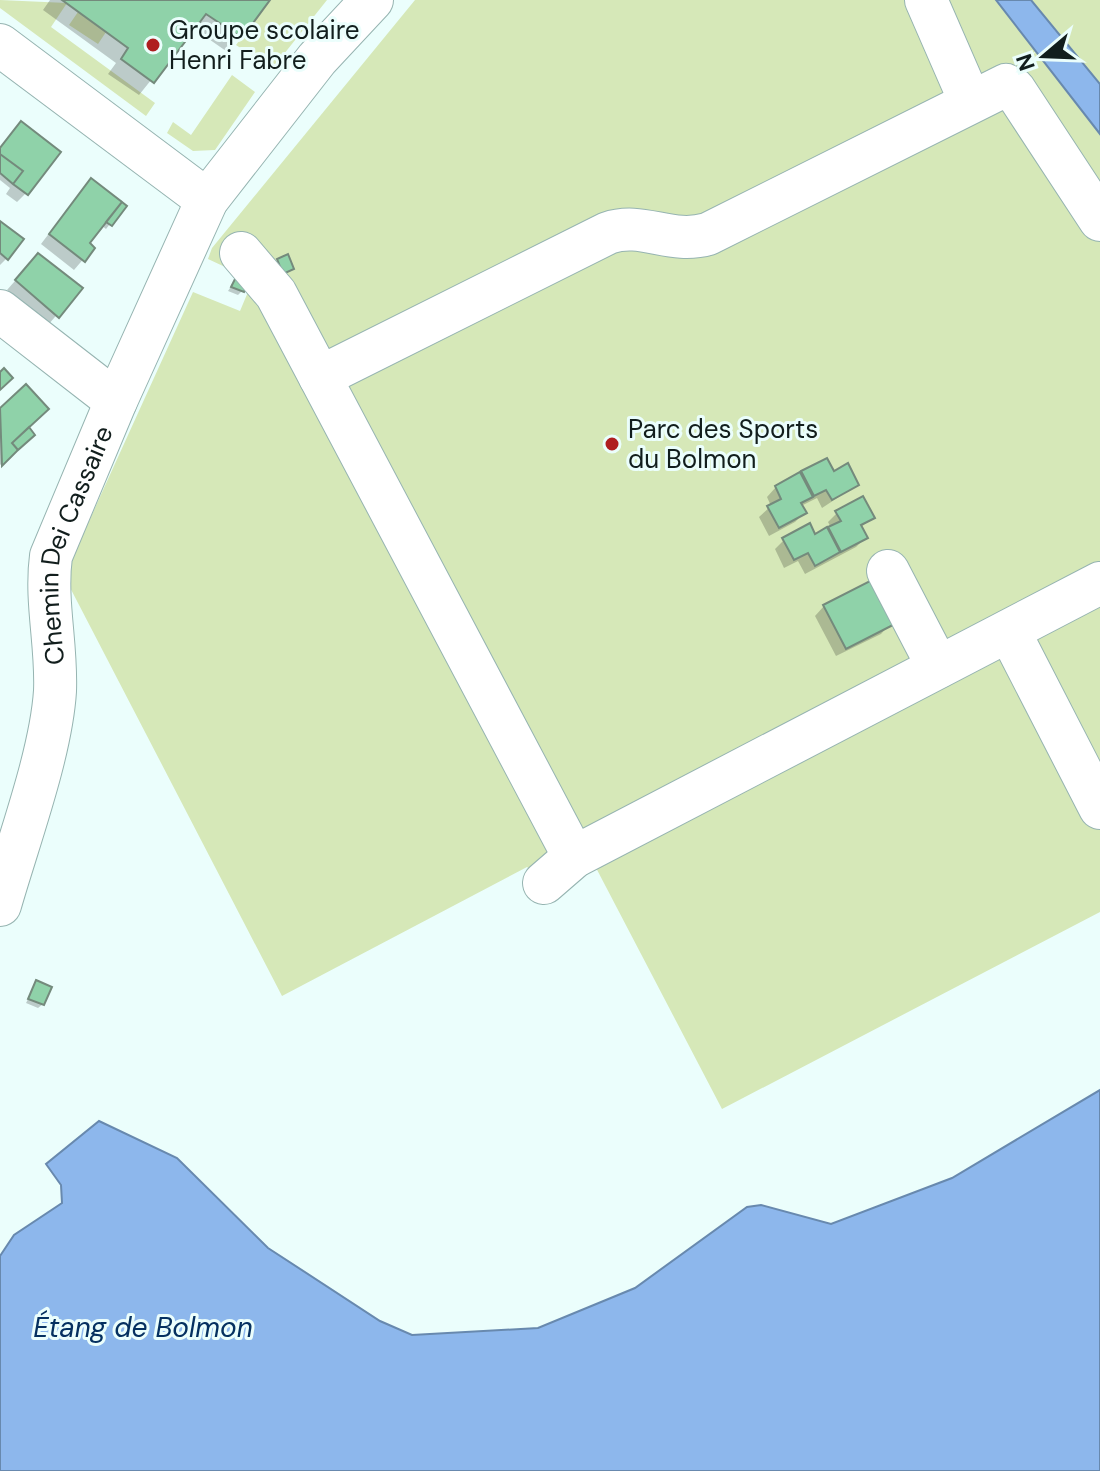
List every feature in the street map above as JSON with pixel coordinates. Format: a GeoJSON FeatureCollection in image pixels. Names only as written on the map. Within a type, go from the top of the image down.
{"type":"FeatureCollection","features":[{"type":"Feature","properties":{"kind":"street","name":"Chemin Dei Cassaire"},"geometry":{"type":"LineString","coordinates":[[0,905],[52,720],[55,651],[47,583],[51,556],[116,401],[207,200],[317,59],[372,0]]}},
{"type":"Feature","properties":{"kind":"street"},"geometry":{"type":"LineString","coordinates":[[926,0],[970,101]]}},
{"type":"Feature","properties":{"kind":"street"},"geometry":{"type":"LineString","coordinates":[[0,45],[207,200]]}},
{"type":"Feature","properties":{"kind":"street"},"geometry":{"type":"LineString","coordinates":[[320,377],[608,233],[630,229],[690,239],[708,234],[1006,85],[1014,89],[1100,220]]}},
{"type":"Feature","properties":{"kind":"street"},"geometry":{"type":"LineString","coordinates":[[241,253],[276,294],[320,377],[559,870],[1100,583]]}},
{"type":"Feature","properties":{"kind":"street"},"geometry":{"type":"LineString","coordinates":[[0,311],[116,401]]}},
{"type":"Feature","properties":{"kind":"street"},"geometry":{"type":"LineString","coordinates":[[888,571],[938,667]]}},
{"type":"Feature","properties":{"kind":"street"},"geometry":{"type":"LineString","coordinates":[[1009,631],[1100,808]]}},
{"type":"Feature","properties":{"kind":"green space"},"geometry":{"type":"Polygon","coordinates":[[[0,0],[67,3],[51,27],[155,103],[146,116],[0,8],[0,0]]]}},
{"type":"Feature","properties":{"kind":"green space"},"geometry":{"type":"Polygon","coordinates":[[[270,0],[327,0],[272,69],[236,45],[270,0]]]}},
{"type":"Feature","properties":{"kind":"green space","name":"Parc des Sports du Bolmon"},"geometry":{"type":"Polygon","coordinates":[[[415,0],[1100,0],[1100,912],[722,1109],[594,864],[540,877],[527,867],[282,996],[64,576],[193,292],[240,311],[253,280],[208,259],[212,248],[415,0]]]}},
{"type":"Feature","properties":{"kind":"green space"},"geometry":{"type":"Polygon","coordinates":[[[78,12],[106,32],[98,44],[69,25],[78,12]]]}},
{"type":"Feature","properties":{"kind":"green space"},"geometry":{"type":"Polygon","coordinates":[[[232,75],[255,92],[215,150],[193,151],[167,133],[173,122],[191,135],[232,75]]]}},
{"type":"Feature","properties":{"kind":"water"},"geometry":{"type":"Polygon","coordinates":[[[996,0],[1031,0],[1100,84],[1100,134],[996,0]]]}},
{"type":"Feature","properties":{"kind":"water","name":"Étang de Bolmon"},"geometry":{"type":"Polygon","coordinates":[[[1100,1090],[1100,1471],[0,1471],[0,1256],[14,1235],[62,1203],[61,1185],[46,1164],[99,1121],[177,1158],[268,1248],[380,1321],[412,1335],[538,1328],[635,1288],[747,1207],[761,1205],[831,1224],[952,1178],[1100,1090]]]}},
{"type":"Feature","properties":{"kind":"building","name":"Groupe scolaire Henri Fabre"},"geometry":{"type":"Polygon","coordinates":[[[62,0],[270,0],[242,38],[206,14],[154,83],[121,59],[128,48],[62,0]]]}},
{"type":"Feature","properties":{"kind":"building"},"geometry":{"type":"Polygon","coordinates":[[[21,121],[61,152],[28,195],[13,184],[23,171],[0,154],[0,148],[21,121]]]}},
{"type":"Feature","properties":{"kind":"building"},"geometry":{"type":"Polygon","coordinates":[[[0,154],[23,171],[13,184],[0,173],[0,154]]]}},
{"type":"Feature","properties":{"kind":"building"},"geometry":{"type":"Polygon","coordinates":[[[91,178],[122,202],[90,243],[95,248],[85,262],[49,234],[91,178]]]}},
{"type":"Feature","properties":{"kind":"building"},"geometry":{"type":"Polygon","coordinates":[[[122,202],[127,206],[112,226],[106,222],[122,202]]]}},
{"type":"Feature","properties":{"kind":"building"},"geometry":{"type":"Polygon","coordinates":[[[0,221],[24,239],[8,260],[0,253],[0,221]]]}},
{"type":"Feature","properties":{"kind":"building"},"geometry":{"type":"Polygon","coordinates":[[[38,253],[83,288],[59,318],[15,280],[38,253]]]}},
{"type":"Feature","properties":{"kind":"building"},"geometry":{"type":"Polygon","coordinates":[[[288,254],[294,269],[283,274],[277,259],[288,254]]]}},
{"type":"Feature","properties":{"kind":"building"},"geometry":{"type":"Polygon","coordinates":[[[236,277],[248,283],[244,292],[231,287],[236,277]]]}},
{"type":"Feature","properties":{"kind":"building"},"geometry":{"type":"Polygon","coordinates":[[[4,368],[13,378],[0,390],[0,372],[4,368]]]}},
{"type":"Feature","properties":{"kind":"building"},"geometry":{"type":"Polygon","coordinates":[[[26,384],[49,409],[12,443],[18,450],[2,466],[0,408],[26,384]]]}},
{"type":"Feature","properties":{"kind":"building"},"geometry":{"type":"Polygon","coordinates":[[[29,427],[35,435],[18,450],[12,443],[29,427]]]}},
{"type":"Feature","properties":{"kind":"building"},"geometry":{"type":"Polygon","coordinates":[[[827,458],[834,471],[848,463],[859,485],[832,500],[826,490],[814,496],[801,471],[827,458]]]}},
{"type":"Feature","properties":{"kind":"building"},"geometry":{"type":"Polygon","coordinates":[[[800,472],[813,497],[801,503],[807,513],[779,528],[767,506],[781,499],[775,486],[800,472]]]}},
{"type":"Feature","properties":{"kind":"building"},"geometry":{"type":"Polygon","coordinates":[[[863,496],[875,518],[861,525],[868,538],[841,552],[828,527],[841,521],[835,511],[863,496]]]}},
{"type":"Feature","properties":{"kind":"building"},"geometry":{"type":"Polygon","coordinates":[[[810,523],[815,534],[827,527],[840,552],[815,566],[808,553],[794,560],[782,538],[810,523]]]}},
{"type":"Feature","properties":{"kind":"building"},"geometry":{"type":"Polygon","coordinates":[[[870,581],[893,625],[846,649],[823,605],[870,581]]]}},
{"type":"Feature","properties":{"kind":"building"},"geometry":{"type":"Polygon","coordinates":[[[36,980],[52,987],[44,1005],[28,999],[36,980]]]}},
{"type":"Feature","properties":{"kind":"place","name":"Groupe scolaire Henri Fabre"},"geometry":{"type":"Point","coordinates":[153,45]}},
{"type":"Feature","properties":{"kind":"place","name":"Parc des Sports du Bolmon"},"geometry":{"type":"Point","coordinates":[612,444]}}]}
